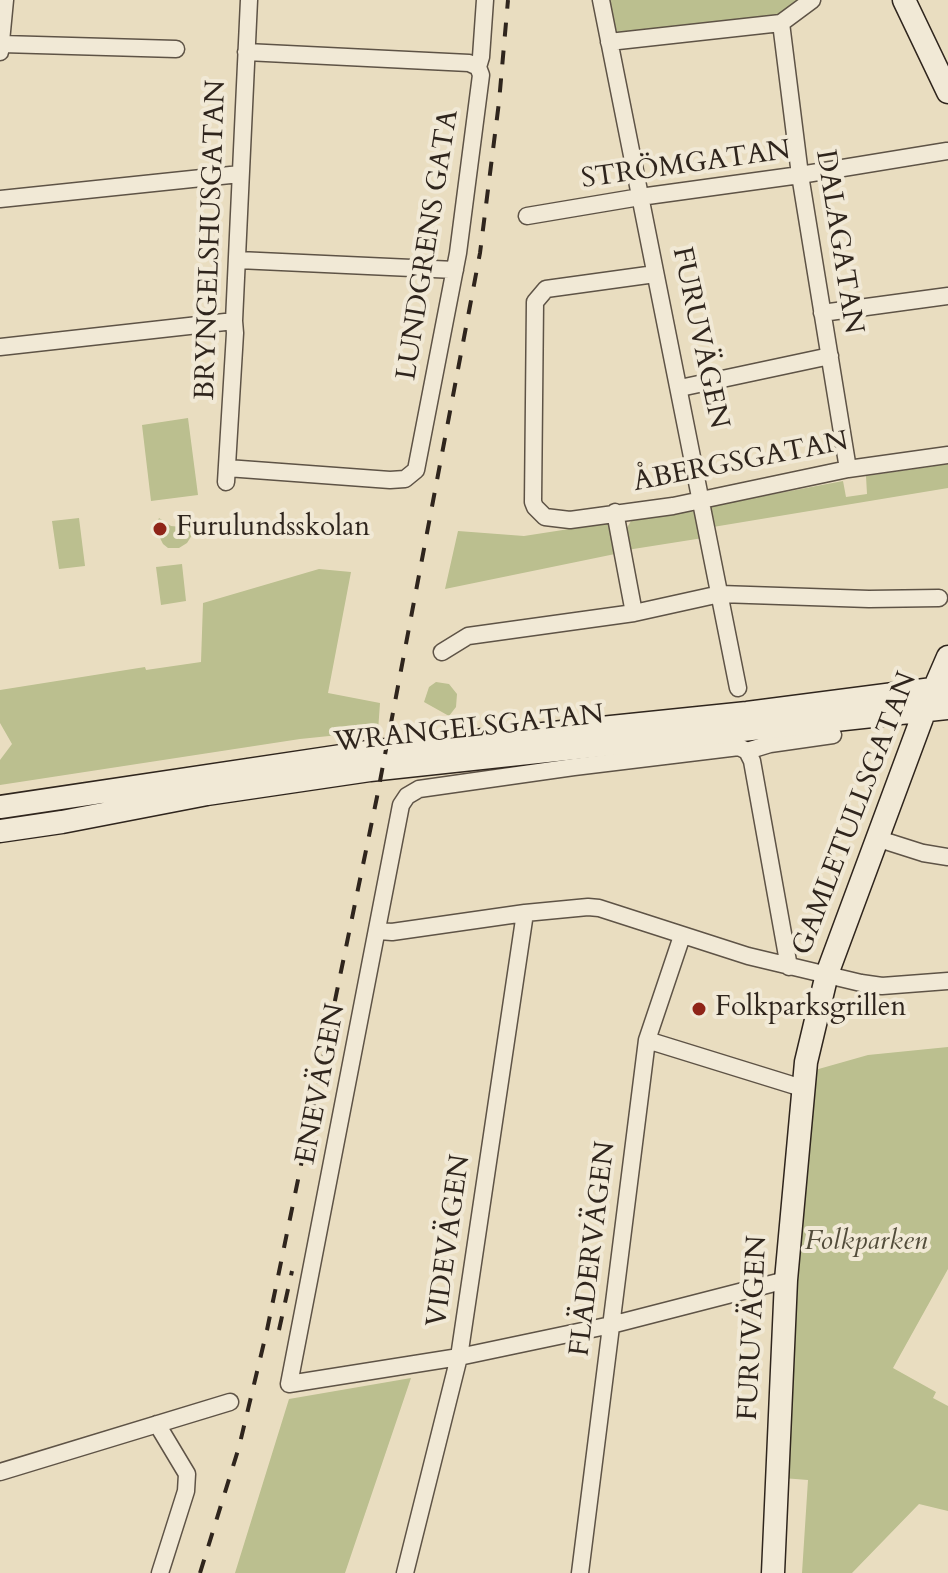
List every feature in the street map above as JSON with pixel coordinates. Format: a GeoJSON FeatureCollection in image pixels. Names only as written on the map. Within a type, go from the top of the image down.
{"type":"FeatureCollection","features":[{"type":"Feature","properties":{"kind":"main road"},"geometry":{"type":"LineString","coordinates":[[904,0],[948,92]]}},
{"type":"Feature","properties":{"kind":"main road"},"geometry":{"type":"LineString","coordinates":[[920,0],[948,59]]}},
{"type":"Feature","properties":{"kind":"main road","name":"GAMLETULLSGATAN"},"geometry":{"type":"LineString","coordinates":[[802,1088],[827,974],[925,710],[941,687],[948,657]]}},
{"type":"Feature","properties":{"kind":"main road","name":"WRANGELSGATAN"},"geometry":{"type":"LineString","coordinates":[[0,807],[368,752],[747,713],[941,687]]}},
{"type":"Feature","properties":{"kind":"main road","name":"WRANGELSGATAN"},"geometry":{"type":"LineString","coordinates":[[0,831],[207,794],[370,770],[948,708]]}},
{"type":"Feature","properties":{"kind":"main road","name":"FURUVÄGEN"},"geometry":{"type":"LineString","coordinates":[[773,1573],[786,1280],[802,1088]]}},
{"type":"Feature","properties":{"kind":"street"},"geometry":{"type":"LineString","coordinates":[[5,0],[1,48],[176,49]]}},
{"type":"Feature","properties":{"kind":"street","name":"BRYNGELSHUSGATAN"},"geometry":{"type":"LineString","coordinates":[[227,475],[249,0]]}},
{"type":"Feature","properties":{"kind":"street","name":"LUNDGRENS GATA"},"geometry":{"type":"LineString","coordinates":[[227,475],[390,480],[411,476],[417,465],[455,270],[481,75],[478,67],[485,0]]}},
{"type":"Feature","properties":{"kind":"street","name":"FURUVÄGEN"},"geometry":{"type":"LineString","coordinates":[[601,0],[738,688]]}},
{"type":"Feature","properties":{"kind":"street"},"geometry":{"type":"LineString","coordinates":[[609,42],[781,23],[812,0]]}},
{"type":"Feature","properties":{"kind":"street","name":"DALAGATAN"},"geometry":{"type":"LineString","coordinates":[[781,23],[800,175],[848,469]]}},
{"type":"Feature","properties":{"kind":"street"},"geometry":{"type":"LineString","coordinates":[[246,52],[469,63],[478,67]]}},
{"type":"Feature","properties":{"kind":"street","name":"STRÖMGATAN"},"geometry":{"type":"LineString","coordinates":[[527,216],[947,151]]}},
{"type":"Feature","properties":{"kind":"street"},"geometry":{"type":"LineString","coordinates":[[0,199],[240,174]]}},
{"type":"Feature","properties":{"kind":"street"},"geometry":{"type":"LineString","coordinates":[[238,260],[455,270]]}},
{"type":"Feature","properties":{"kind":"street","name":"ÅBERGSGATAN"},"geometry":{"type":"LineString","coordinates":[[655,274],[546,289],[535,302],[533,502],[545,517],[570,520],[673,506],[848,469],[948,455]]}},
{"type":"Feature","properties":{"kind":"street"},"geometry":{"type":"LineString","coordinates":[[822,313],[948,296]]}},
{"type":"Feature","properties":{"kind":"street"},"geometry":{"type":"LineString","coordinates":[[0,347],[234,321]]}},
{"type":"Feature","properties":{"kind":"street"},"geometry":{"type":"LineString","coordinates":[[680,388],[830,356]]}},
{"type":"Feature","properties":{"kind":"street"},"geometry":{"type":"LineString","coordinates":[[615,512],[634,613]]}},
{"type":"Feature","properties":{"kind":"street"},"geometry":{"type":"LineString","coordinates":[[442,652],[468,636],[634,613],[720,594],[939,598]]}},
{"type":"Feature","properties":{"kind":"street","name":"WRANGELSGATAN"},"geometry":{"type":"LineString","coordinates":[[407,796],[419,789],[739,747],[747,751],[770,744],[833,735]]}},
{"type":"Feature","properties":{"kind":"street"},"geometry":{"type":"LineString","coordinates":[[747,751],[752,761],[789,967]]}},
{"type":"Feature","properties":{"kind":"street","name":"ENEVÄGEN"},"geometry":{"type":"LineString","coordinates":[[407,796],[401,805],[289,1384],[459,1357]]}},
{"type":"Feature","properties":{"kind":"street"},"geometry":{"type":"LineString","coordinates":[[879,839],[923,853],[948,857]]}},
{"type":"Feature","properties":{"kind":"street"},"geometry":{"type":"LineString","coordinates":[[379,931],[392,932],[525,913],[599,908],[789,967],[882,986],[948,981]]}},
{"type":"Feature","properties":{"kind":"street","name":"VIDEVÄGEN"},"geometry":{"type":"LineString","coordinates":[[405,1573],[459,1357],[525,913]]}},
{"type":"Feature","properties":{"kind":"street","name":"FLÄDERVÄGEN"},"geometry":{"type":"LineString","coordinates":[[580,1573],[647,1040],[682,936]]}},
{"type":"Feature","properties":{"kind":"street"},"geometry":{"type":"LineString","coordinates":[[647,1040],[802,1088]]}},
{"type":"Feature","properties":{"kind":"street"},"geometry":{"type":"LineString","coordinates":[[459,1357],[611,1325],[786,1280]]}},
{"type":"Feature","properties":{"kind":"street"},"geometry":{"type":"LineString","coordinates":[[0,1472],[230,1402]]}},
{"type":"Feature","properties":{"kind":"street"},"geometry":{"type":"LineString","coordinates":[[157,1424],[187,1474],[186,1491],[160,1573]]}},
{"type":"Feature","properties":{"kind":"green space"},"geometry":{"type":"Polygon","coordinates":[[[607,0],[798,0],[776,16],[620,36],[612,23],[607,0]]]}},
{"type":"Feature","properties":{"kind":"green space"},"geometry":{"type":"Polygon","coordinates":[[[188,418],[198,495],[151,501],[142,425],[188,418]]]}},
{"type":"Feature","properties":{"kind":"green space"},"geometry":{"type":"Polygon","coordinates":[[[948,464],[948,488],[713,527],[711,506],[843,481],[846,497],[867,494],[866,476],[948,464]]]}},
{"type":"Feature","properties":{"kind":"green space"},"geometry":{"type":"Polygon","coordinates":[[[689,510],[698,514],[703,538],[627,550],[624,533],[631,521],[689,510]]]}},
{"type":"Feature","properties":{"kind":"green space"},"geometry":{"type":"Polygon","coordinates":[[[79,518],[85,566],[59,569],[52,521],[79,518]]]}},
{"type":"Feature","properties":{"kind":"green space"},"geometry":{"type":"Polygon","coordinates":[[[159,518],[171,526],[195,524],[194,532],[187,543],[179,548],[168,548],[155,528],[159,518]]]}},
{"type":"Feature","properties":{"kind":"green space"},"geometry":{"type":"Polygon","coordinates":[[[608,523],[615,554],[445,589],[458,531],[524,536],[608,523]]]}},
{"type":"Feature","properties":{"kind":"green space"},"geometry":{"type":"Polygon","coordinates":[[[182,564],[186,601],[161,605],[156,567],[182,564]]]}},
{"type":"Feature","properties":{"kind":"green space"},"geometry":{"type":"Polygon","coordinates":[[[319,569],[351,572],[328,693],[380,703],[378,731],[300,739],[0,785],[0,760],[12,744],[0,723],[0,690],[145,667],[146,670],[201,662],[203,603],[319,569]]]}},
{"type":"Feature","properties":{"kind":"green space"},"geometry":{"type":"Polygon","coordinates":[[[436,682],[449,684],[457,694],[456,707],[449,716],[424,702],[429,687],[436,682]]]}},
{"type":"Feature","properties":{"kind":"green space","name":"Folkparken"},"geometry":{"type":"Polygon","coordinates":[[[948,1047],[948,1269],[893,1368],[936,1392],[933,1398],[948,1406],[948,1511],[919,1504],[852,1573],[802,1573],[808,1480],[770,1477],[808,1072],[868,1055],[948,1047]]]}},
{"type":"Feature","properties":{"kind":"green space"},"geometry":{"type":"Polygon","coordinates":[[[411,1378],[345,1573],[235,1573],[289,1399],[411,1378]]]}},
{"type":"Feature","properties":{"kind":"railway"},"geometry":{"type":"LineString","coordinates":[[200,1573],[239,1447],[267,1330],[377,797],[480,253],[508,0]]}},
{"type":"Feature","properties":{"kind":"railway"},"geometry":{"type":"LineString","coordinates":[[279,1330],[292,1271]]}},
{"type":"Feature","properties":{"kind":"place","name":"Furulundsskolan"},"geometry":{"type":"Point","coordinates":[160,529]}},
{"type":"Feature","properties":{"kind":"place","name":"Folkparksgrillen"},"geometry":{"type":"Point","coordinates":[699,1009]}}]}
